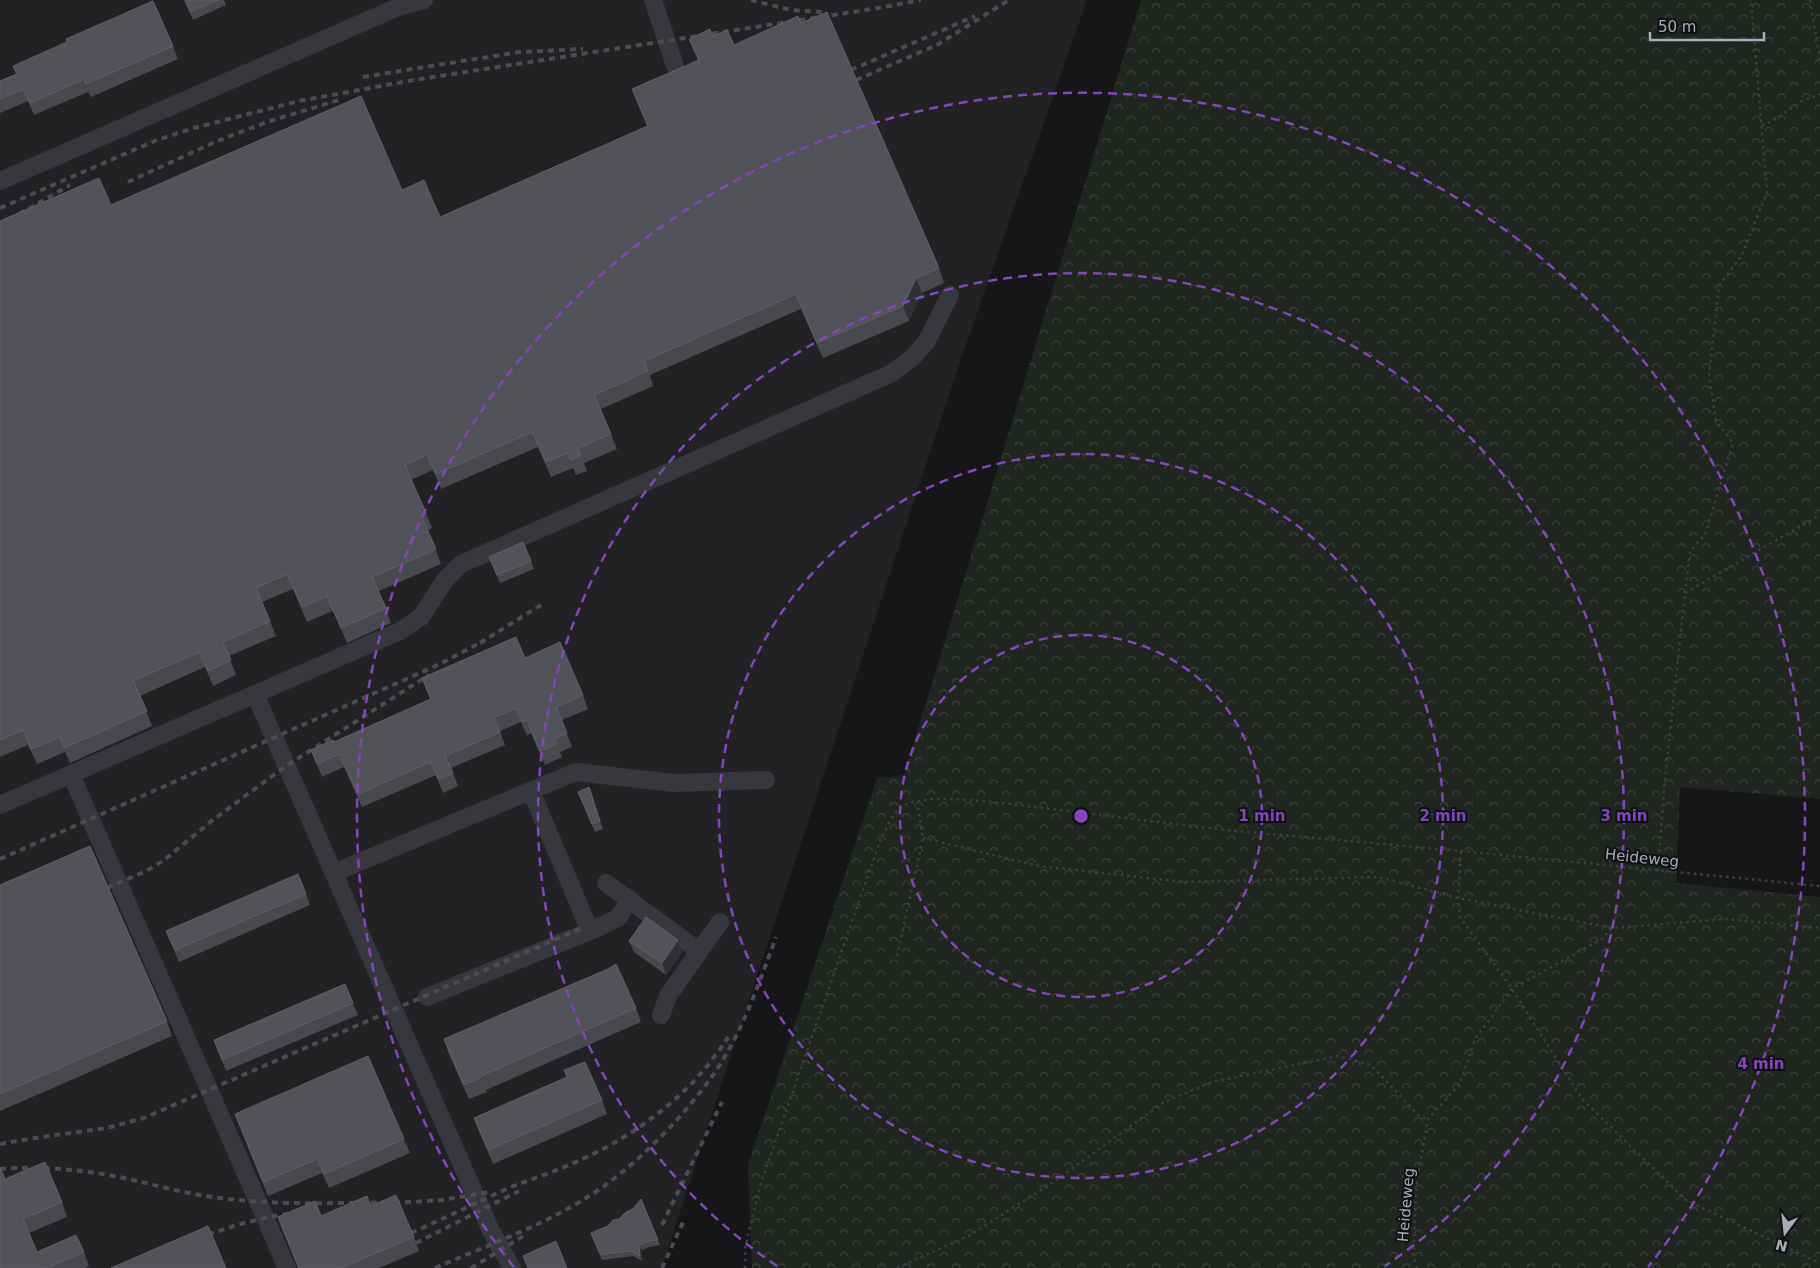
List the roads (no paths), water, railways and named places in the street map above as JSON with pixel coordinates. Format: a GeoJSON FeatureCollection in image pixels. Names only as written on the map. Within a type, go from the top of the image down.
{"type":"FeatureCollection","features":[{"type":"Feature","properties":{"kind":"lane"},"geometry":{"type":"LineString","coordinates":[[0,181],[389,10],[424,0]]}},
{"type":"Feature","properties":{"kind":"lane"},"geometry":{"type":"LineString","coordinates":[[654,0],[675,66]]}},
{"type":"Feature","properties":{"kind":"lane"},"geometry":{"type":"LineString","coordinates":[[0,805],[400,632],[421,617],[445,580],[461,564],[890,374],[912,358],[927,341],[950,294]]}},
{"type":"Feature","properties":{"kind":"lane"},"geometry":{"type":"LineString","coordinates":[[255,694],[490,1231],[512,1268]]}},
{"type":"Feature","properties":{"kind":"lane"},"geometry":{"type":"LineString","coordinates":[[333,873],[576,772],[674,783],[766,780]]}},
{"type":"Feature","properties":{"kind":"lane"},"geometry":{"type":"LineString","coordinates":[[71,774],[287,1268]]}},
{"type":"Feature","properties":{"kind":"lane"},"geometry":{"type":"LineString","coordinates":[[531,791],[590,931]]}},
{"type":"Feature","properties":{"kind":"lane"},"geometry":{"type":"LineString","coordinates":[[606,884],[630,899],[700,951]]}},
{"type":"Feature","properties":{"kind":"lane"},"geometry":{"type":"LineString","coordinates":[[427,997],[618,918],[630,899]]}},
{"type":"Feature","properties":{"kind":"lane"},"geometry":{"type":"LineString","coordinates":[[661,1015],[668,996],[720,922]]}},
{"type":"Feature","properties":{"kind":"railway"},"geometry":{"type":"LineString","coordinates":[[751,0],[791,10],[823,12]]}},
{"type":"Feature","properties":{"kind":"railway"},"geometry":{"type":"LineString","coordinates":[[0,208],[157,140],[194,128],[299,101],[414,80],[921,0]]}},
{"type":"Feature","properties":{"kind":"railway"},"geometry":{"type":"LineString","coordinates":[[856,80],[937,45],[1009,0]]}},
{"type":"Feature","properties":{"kind":"railway"},"geometry":{"type":"LineString","coordinates":[[851,70],[975,16]]}},
{"type":"Feature","properties":{"kind":"railway"},"geometry":{"type":"LineString","coordinates":[[363,77],[519,52],[583,49]]}},
{"type":"Feature","properties":{"kind":"railway"},"geometry":{"type":"LineString","coordinates":[[128,182],[217,141],[267,122],[342,99]]}},
{"type":"Feature","properties":{"kind":"railway"},"geometry":{"type":"LineString","coordinates":[[0,225],[70,185]]}},
{"type":"Feature","properties":{"kind":"railway"},"geometry":{"type":"LineString","coordinates":[[480,643],[541,605]]}},
{"type":"Feature","properties":{"kind":"railway"},"geometry":{"type":"LineString","coordinates":[[0,859],[411,677],[485,640]]}},
{"type":"Feature","properties":{"kind":"railway"},"geometry":{"type":"LineString","coordinates":[[107,888],[144,872],[163,861],[214,819],[286,766],[429,675]]}},
{"type":"Feature","properties":{"kind":"railway"},"geometry":{"type":"LineString","coordinates":[[0,1144],[107,1128],[144,1118],[584,927]]}},
{"type":"Feature","properties":{"kind":"railway"},"geometry":{"type":"LineString","coordinates":[[435,1268],[550,1218],[603,1187],[639,1158],[689,1106],[725,1056],[750,1006],[776,937]]}},
{"type":"Feature","properties":{"kind":"railway"},"geometry":{"type":"LineString","coordinates":[[411,1233],[511,1187],[564,1167],[617,1141],[638,1128],[679,1096],[697,1078],[728,1037]]}},
{"type":"Feature","properties":{"kind":"railway"},"geometry":{"type":"LineString","coordinates":[[662,1225],[722,1102]]}},
{"type":"Feature","properties":{"kind":"railway"},"geometry":{"type":"LineString","coordinates":[[0,1169],[41,1168],[82,1171],[121,1177],[194,1194],[254,1201],[302,1203],[399,1202]]}},
{"type":"Feature","properties":{"kind":"railway"},"geometry":{"type":"LineString","coordinates":[[416,1243],[519,1191]]}},
{"type":"Feature","properties":{"kind":"railway"},"geometry":{"type":"LineString","coordinates":[[394,1203],[442,1200],[490,1192]]}},
{"type":"Feature","properties":{"kind":"railway"},"geometry":{"type":"LineString","coordinates":[[198,1239],[248,1222],[299,1212]]}},
{"type":"Feature","properties":{"kind":"railway"},"geometry":{"type":"LineString","coordinates":[[662,1268],[685,1218]]}},
{"type":"Feature","properties":{"kind":"railway"},"geometry":{"type":"LineString","coordinates":[[471,1268],[525,1235]]}}]}
